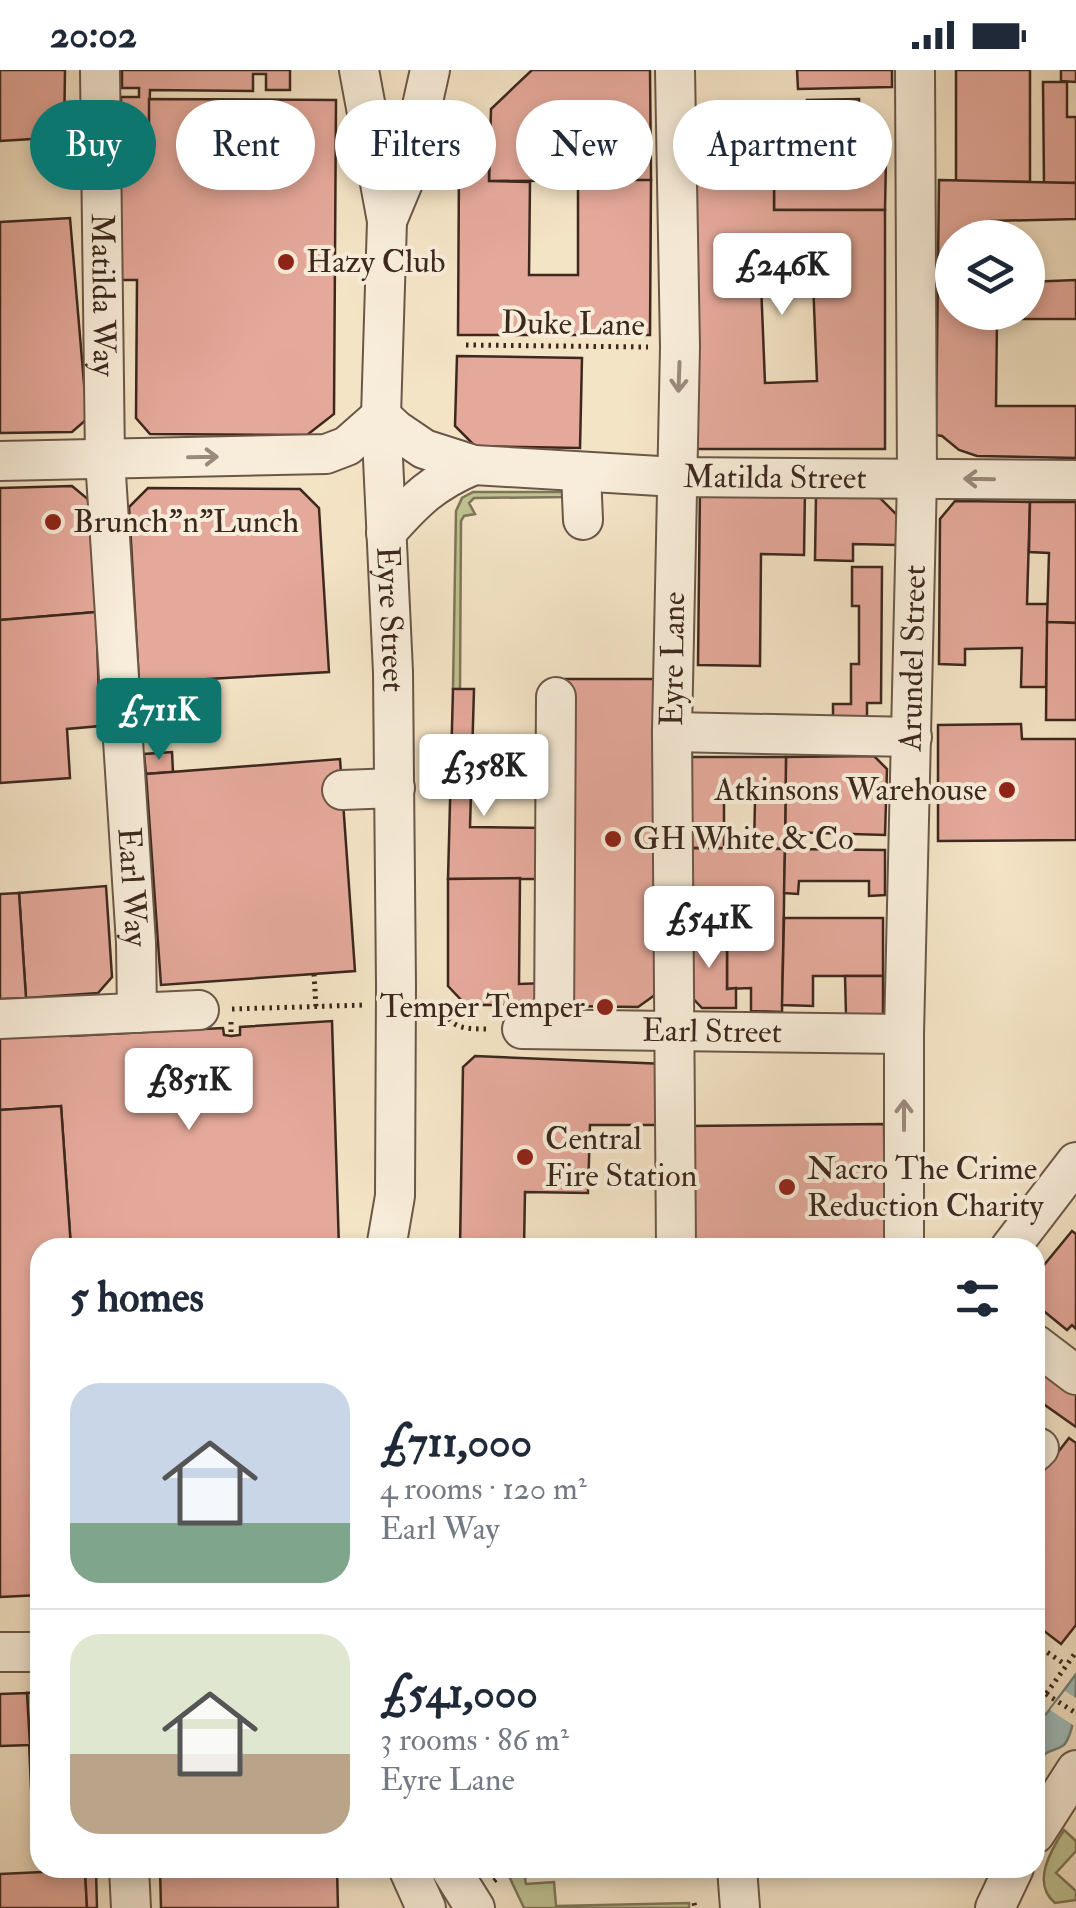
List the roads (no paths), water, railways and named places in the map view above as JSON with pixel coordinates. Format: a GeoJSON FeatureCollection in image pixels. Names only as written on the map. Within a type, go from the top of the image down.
{"type":"FeatureCollection","features":[{"type":"Feature","properties":{"kind":"street","name":"Matilda Way"},"geometry":{"type":"LineString","coordinates":[[100,70],[110,156],[106,459]]}},
{"type":"Feature","properties":{"kind":"street","name":"Eyre Street"},"geometry":{"type":"LineString","coordinates":[[359,70],[387,221],[381,416],[393,672],[395,1196],[388,1238]]}},
{"type":"Feature","properties":{"kind":"street","name":"Eyre Street"},"geometry":{"type":"LineString","coordinates":[[387,221],[407,173],[430,70]]}},
{"type":"Feature","properties":{"kind":"street","name":"Eyre Lane"},"geometry":{"type":"LineString","coordinates":[[675,70],[680,347],[672,732],[676,1238]]}},
{"type":"Feature","properties":{"kind":"street","name":"Arundel Street"},"geometry":{"type":"LineString","coordinates":[[904,1238],[904,1034],[916,478],[915,70]]}},
{"type":"Feature","properties":{"kind":"street","name":"Matilda Street"},"geometry":{"type":"LineString","coordinates":[[381,416],[424,449],[474,465],[676,477],[1076,480]]}},
{"type":"Feature","properties":{"kind":"street"},"geometry":{"type":"LineString","coordinates":[[0,462],[326,454],[347,446],[381,416]]}},
{"type":"Feature","properties":{"kind":"street","name":"Earl Way"},"geometry":{"type":"LineString","coordinates":[[106,459],[131,714],[147,943],[137,1014]]}},
{"type":"Feature","properties":{"kind":"street"},"geometry":{"type":"LineString","coordinates":[[386,533],[435,483],[474,465]]}},
{"type":"Feature","properties":{"kind":"street"},"geometry":{"type":"LineString","coordinates":[[581,473],[583,520]]}},
{"type":"Feature","properties":{"kind":"street","name":"Earl Street"},"geometry":{"type":"LineString","coordinates":[[556,697],[538,1029],[904,1034]]}},
{"type":"Feature","properties":{"kind":"street"},"geometry":{"type":"LineString","coordinates":[[672,732],[912,736]]}},
{"type":"Feature","properties":{"kind":"street"},"geometry":{"type":"LineString","coordinates":[[342,790],[394,788]]}},
{"type":"Feature","properties":{"kind":"street"},"geometry":{"type":"LineString","coordinates":[[14,1018],[199,1010]]}},
{"type":"Feature","properties":{"kind":"street"},"geometry":{"type":"LineString","coordinates":[[1018,1238],[1076,1162]]}},
{"type":"Feature","properties":{"kind":"street","name":"Eyre Street"},"geometry":{"type":"LineString","coordinates":[[395,1196],[406,1238]]}},
{"type":"Feature","properties":{"kind":"street"},"geometry":{"type":"LineString","coordinates":[[1045,1352],[1076,1375]]}},
{"type":"Feature","properties":{"kind":"street"},"geometry":{"type":"LineString","coordinates":[[0,1652],[30,1652]]}},
{"type":"Feature","properties":{"kind":"street"},"geometry":{"type":"LineString","coordinates":[[1045,1818],[1076,1770]]}},
{"type":"Feature","properties":{"kind":"street"},"geometry":{"type":"LineString","coordinates":[[130,1878],[132,1908]]}},
{"type":"Feature","properties":{"kind":"street"},"geometry":{"type":"LineString","coordinates":[[412,1878],[426,1908]]}},
{"type":"Feature","properties":{"kind":"street"},"geometry":{"type":"LineString","coordinates":[[463,1878],[484,1895]]}},
{"type":"Feature","properties":{"kind":"street"},"geometry":{"type":"LineString","coordinates":[[738,1878],[740,1908]]}},
{"type":"Feature","properties":{"kind":"street"},"geometry":{"type":"LineString","coordinates":[[995,1908],[1009,1878]]}},
{"type":"Feature","properties":{"kind":"water"},"geometry":{"type":"Polygon","coordinates":[[[1076,1674],[1068,1739],[1045,1755],[1047,1713],[1076,1674]]]}},
{"type":"Feature","properties":{"kind":"place","name":"Hazy Club"},"geometry":{"type":"Point","coordinates":[286,262]}},
{"type":"Feature","properties":{"kind":"place","name":"Brunch\"n\"Lunch"},"geometry":{"type":"Point","coordinates":[53,522]}},
{"type":"Feature","properties":{"kind":"place","name":"Atkinsons Warehouse"},"geometry":{"type":"Point","coordinates":[1007,790]}},
{"type":"Feature","properties":{"kind":"place","name":"GH White & Co"},"geometry":{"type":"Point","coordinates":[613,839]}},
{"type":"Feature","properties":{"kind":"place","name":"Temper Temper"},"geometry":{"type":"Point","coordinates":[605,1007]}},
{"type":"Feature","properties":{"kind":"place","name":"Central Fire Station"},"geometry":{"type":"Point","coordinates":[525,1157]}},
{"type":"Feature","properties":{"kind":"place","name":"Nacro The Crime Reduction Charity"},"geometry":{"type":"Point","coordinates":[787,1187]}}]}
